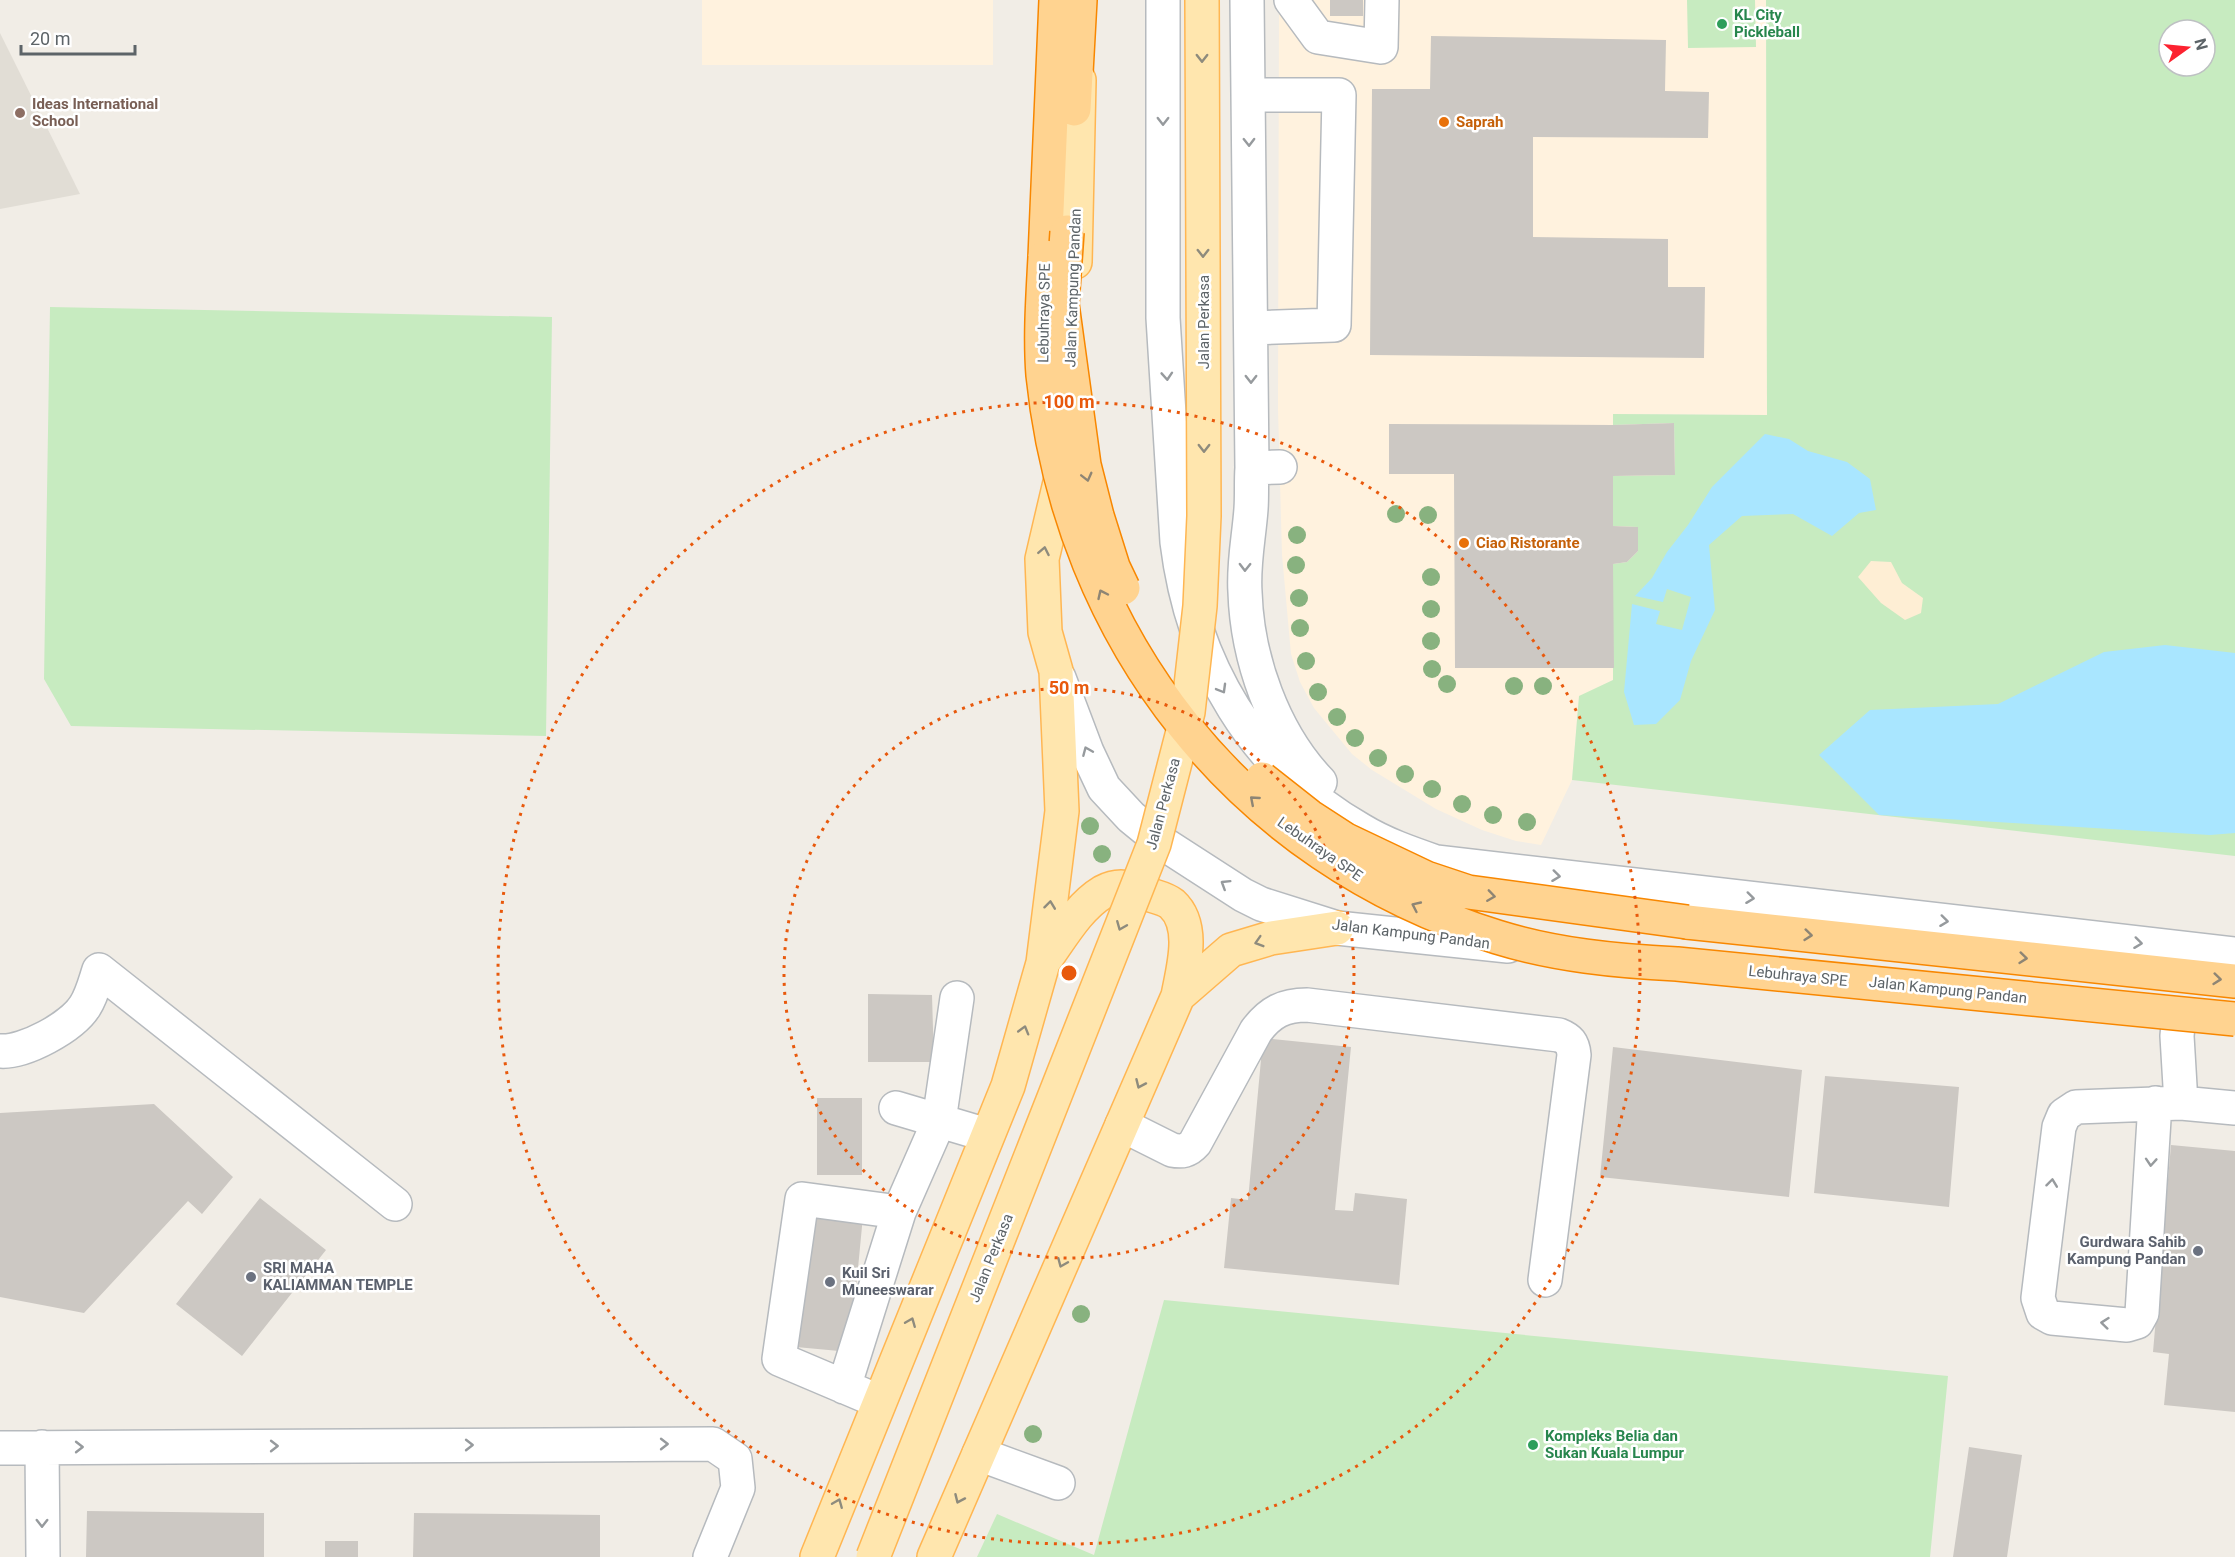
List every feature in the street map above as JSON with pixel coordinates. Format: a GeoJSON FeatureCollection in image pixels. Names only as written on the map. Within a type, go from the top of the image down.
{"type":"FeatureCollection","features":[{"type":"Feature","properties":{"kind":"highway","name":"Lebuhraya SPE"},"geometry":{"type":"LineString","coordinates":[[1043,0],[1045,257],[1041,315],[1043,362],[1051,431],[1063,488],[1080,543],[1102,597],[1130,649],[1161,697],[1197,743],[1239,787],[1285,826],[1334,862],[1386,893],[1441,918],[1498,938],[1557,952],[1616,961],[1689,965],[2235,1019]]}},
{"type":"Feature","properties":{"kind":"highway"},"geometry":{"type":"LineString","coordinates":[[1045,257],[1056,0]]}},
{"type":"Feature","properties":{"kind":"highway","name":"Lebuhraya SPE"},"geometry":{"type":"LineString","coordinates":[[1071,0],[1067,232],[1062,304],[1084,465],[1113,567],[1131,606],[1162,662],[1193,705],[1228,746],[1267,783],[1309,816],[1346,840],[1426,878],[1468,892],[1687,922],[2235,981]]}},
{"type":"Feature","properties":{"kind":"highway"},"geometry":{"type":"LineString","coordinates":[[1067,232],[1080,0]]}},
{"type":"Feature","properties":{"kind":"main road","name":"Jalan Kampung Pandan"},"geometry":{"type":"LineString","coordinates":[[1056,671],[1045,632],[1042,559],[1061,478],[1073,332],[1080,0]]}},
{"type":"Feature","properties":{"kind":"main road","name":"Jalan Perkasa"},"geometry":{"type":"LineString","coordinates":[[873,1557],[1154,844],[1188,712],[1200,606],[1204,516],[1202,0]]}},
{"type":"Feature","properties":{"kind":"main road"},"geometry":{"type":"LineString","coordinates":[[817,1557],[878,1401],[1008,1086],[1043,963],[1062,811],[1056,671]]}},
{"type":"Feature","properties":{"kind":"main road"},"geometry":{"type":"LineString","coordinates":[[934,1557],[1178,996],[1186,952],[1185,930],[1180,915],[1171,903],[1125,886],[1104,891],[1085,906],[1043,963]]}},
{"type":"Feature","properties":{"kind":"main road"},"geometry":{"type":"LineString","coordinates":[[1178,996],[1230,950],[1271,938],[1337,928]]}},
{"type":"Feature","properties":{"kind":"street"},"geometry":{"type":"LineString","coordinates":[[1163,0],[1163,318],[1181,575],[1188,608],[1202,647],[1220,684],[1241,720],[1266,752],[1294,781],[1326,808],[1360,830],[1397,848],[1436,862],[2235,954]]}},
{"type":"Feature","properties":{"kind":"street"},"geometry":{"type":"LineString","coordinates":[[1248,0],[1251,328],[1266,468],[1251,509],[1245,551],[1245,593],[1250,634],[1260,675],[1274,712],[1299,755],[1317,779],[1344,807],[1375,831],[1404,848],[1436,862]]}},
{"type":"Feature","properties":{"kind":"street"},"geometry":{"type":"LineString","coordinates":[[1291,0],[1318,37],[1381,47],[1382,0]]}},
{"type":"Feature","properties":{"kind":"street"},"geometry":{"type":"LineString","coordinates":[[1248,95],[1339,95],[1334,325],[1251,328]]}},
{"type":"Feature","properties":{"kind":"street","name":"Jalan Kampung Pandan"},"geometry":{"type":"LineString","coordinates":[[1056,671],[1087,752],[1104,788],[1131,817],[1164,844],[1243,895],[1261,904],[1337,928],[2235,1019]]}},
{"type":"Feature","properties":{"kind":"street"},"geometry":{"type":"LineString","coordinates":[[0,1051],[12,1052],[61,1029],[85,1007],[99,970],[395,1203]]}},
{"type":"Feature","properties":{"kind":"street"},"geometry":{"type":"LineString","coordinates":[[844,1387],[899,1212],[939,1121],[957,998]]}},
{"type":"Feature","properties":{"kind":"street"},"geometry":{"type":"LineString","coordinates":[[1122,1125],[1172,1150],[1181,1152],[1189,1149],[1195,1143],[1265,1018],[1277,1010],[1292,1005],[1559,1035],[1568,1038],[1573,1046],[1574,1054],[1545,1280]]}},
{"type":"Feature","properties":{"kind":"street"},"geometry":{"type":"LineString","coordinates":[[2179,1014],[2177,1036],[2168,1103],[2142,1313],[2137,1322],[2127,1325],[2052,1318],[2043,1313],[2038,1298],[2059,1127],[2064,1115],[2076,1107],[2168,1103],[2235,1108]]}},
{"type":"Feature","properties":{"kind":"street"},"geometry":{"type":"LineString","coordinates":[[896,1108],[987,1135]]}},
{"type":"Feature","properties":{"kind":"street"},"geometry":{"type":"LineString","coordinates":[[878,1401],[779,1359],[802,1199],[899,1212]]}},
{"type":"Feature","properties":{"kind":"street"},"geometry":{"type":"LineString","coordinates":[[0,1448],[713,1444],[735,1459],[738,1488],[710,1557]]}},
{"type":"Feature","properties":{"kind":"street"},"geometry":{"type":"LineString","coordinates":[[42,1447],[43,1557]]}},
{"type":"Feature","properties":{"kind":"street"},"geometry":{"type":"LineString","coordinates":[[979,1454],[1058,1483]]}},
{"type":"Feature","properties":{"kind":"shaded area"},"geometry":{"type":"Polygon","coordinates":[[[702,0],[993,0],[993,65],[702,65],[702,0]]]}},
{"type":"Feature","properties":{"kind":"shaded area"},"geometry":{"type":"Polygon","coordinates":[[[1279,0],[1766,0],[1767,415],[1613,414],[1613,425],[1674,423],[1675,475],[1638,527],[1638,551],[1627,562],[1614,564],[1613,680],[1579,697],[1572,780],[1541,845],[1516,841],[1482,830],[1436,809],[1372,770],[1352,754],[1314,708],[1300,682],[1291,654],[1282,555],[1278,409],[1279,0]]]}},
{"type":"Feature","properties":{"kind":"shaded area","name":"Ideas International School"},"geometry":{"type":"Polygon","coordinates":[[[0,33],[80,194],[0,209],[0,33]]]}},
{"type":"Feature","properties":{"kind":"green space","name":"KL City Pickleball"},"geometry":{"type":"Polygon","coordinates":[[[1687,0],[1755,0],[1756,47],[1688,48],[1687,0]]]}},
{"type":"Feature","properties":{"kind":"green space"},"geometry":{"type":"Polygon","coordinates":[[[1766,0],[2235,0],[2235,856],[1572,780],[1579,696],[1613,680],[1613,564],[1627,562],[1638,551],[1638,527],[1613,526],[1613,476],[1675,475],[1674,423],[1613,425],[1613,414],[1767,415],[1766,0]]]}},
{"type":"Feature","properties":{"kind":"green space"},"geometry":{"type":"Polygon","coordinates":[[[50,307],[552,317],[546,736],[71,726],[44,679],[50,307]]]}},
{"type":"Feature","properties":{"kind":"green space","name":"Kompleks Belia dan Sukan Kuala Lumpur"},"geometry":{"type":"Polygon","coordinates":[[[1164,1300],[1948,1376],[1930,1557],[977,1557],[997,1514],[1094,1555],[1164,1300]]]}},
{"type":"Feature","properties":{"kind":"sand"},"geometry":{"type":"Polygon","coordinates":[[[1871,561],[1891,562],[1902,583],[1923,598],[1921,613],[1905,620],[1881,603],[1858,577],[1871,561]]]}},
{"type":"Feature","properties":{"kind":"water"},"geometry":{"type":"Polygon","coordinates":[[[1765,434],[1789,439],[1808,451],[1847,462],[1870,479],[1876,510],[1859,513],[1832,536],[1793,514],[1742,516],[1709,545],[1715,610],[1691,661],[1680,700],[1656,724],[1634,725],[1624,692],[1632,604],[1660,611],[1656,624],[1682,630],[1691,597],[1667,589],[1663,602],[1635,596],[1652,578],[1712,487],[1765,434]]]}},
{"type":"Feature","properties":{"kind":"water"},"geometry":{"type":"Polygon","coordinates":[[[2165,645],[2235,653],[2235,833],[2210,835],[1879,815],[1819,755],[1870,710],[1998,704],[2104,652],[2165,645]]]}},
{"type":"Feature","properties":{"kind":"building"},"geometry":{"type":"Polygon","coordinates":[[[1330,0],[1363,0],[1363,16],[1330,16],[1330,0]]]}},
{"type":"Feature","properties":{"kind":"building"},"geometry":{"type":"Polygon","coordinates":[[[1431,36],[1666,40],[1665,91],[1709,92],[1708,138],[1533,137],[1533,237],[1668,239],[1668,287],[1705,287],[1704,358],[1370,355],[1372,89],[1430,89],[1431,36]]]}},
{"type":"Feature","properties":{"kind":"building"},"geometry":{"type":"Polygon","coordinates":[[[1674,423],[1675,475],[1613,476],[1613,526],[1638,527],[1638,551],[1627,562],[1613,564],[1614,668],[1455,668],[1454,474],[1389,474],[1389,424],[1674,423]]]}},
{"type":"Feature","properties":{"kind":"building"},"geometry":{"type":"Polygon","coordinates":[[[868,994],[932,995],[934,1062],[868,1062],[868,994]]]}},
{"type":"Feature","properties":{"kind":"building"},"geometry":{"type":"Polygon","coordinates":[[[1263,1038],[1351,1047],[1335,1210],[1353,1211],[1355,1193],[1407,1199],[1399,1285],[1224,1268],[1231,1198],[1248,1200],[1263,1038]]]}},
{"type":"Feature","properties":{"kind":"building"},"geometry":{"type":"Polygon","coordinates":[[[1613,1047],[1802,1070],[1789,1197],[1600,1177],[1613,1047]]]}},
{"type":"Feature","properties":{"kind":"building"},"geometry":{"type":"Polygon","coordinates":[[[1825,1076],[1959,1087],[1949,1207],[1814,1193],[1825,1076]]]}},
{"type":"Feature","properties":{"kind":"building"},"geometry":{"type":"Polygon","coordinates":[[[817,1098],[862,1098],[862,1175],[817,1175],[817,1098]]]}},
{"type":"Feature","properties":{"kind":"building"},"geometry":{"type":"Polygon","coordinates":[[[154,1104],[233,1177],[202,1214],[188,1201],[84,1313],[0,1297],[0,1113],[154,1104]]]}},
{"type":"Feature","properties":{"kind":"building","name":"Gurdwara Sahib Kampung Pandan"},"geometry":{"type":"Polygon","coordinates":[[[2171,1145],[2235,1151],[2235,1412],[2164,1405],[2169,1354],[2153,1352],[2171,1145]]]}},
{"type":"Feature","properties":{"kind":"building","name":"SRI MAHA KALIAMMAN TEMPLE"},"geometry":{"type":"Polygon","coordinates":[[[260,1198],[326,1250],[242,1356],[176,1304],[260,1198]]]}},
{"type":"Feature","properties":{"kind":"building","name":"Kuil Sri Muneeswarar"},"geometry":{"type":"Polygon","coordinates":[[[810,1211],[863,1216],[850,1352],[796,1347],[810,1211]]]}},
{"type":"Feature","properties":{"kind":"building"},"geometry":{"type":"Polygon","coordinates":[[[1969,1447],[2022,1455],[2007,1557],[1953,1557],[1969,1447]]]}},
{"type":"Feature","properties":{"kind":"building"},"geometry":{"type":"Polygon","coordinates":[[[87,1511],[264,1513],[264,1557],[86,1557],[87,1511]]]}},
{"type":"Feature","properties":{"kind":"building"},"geometry":{"type":"Polygon","coordinates":[[[414,1513],[600,1515],[600,1557],[413,1557],[414,1513]]]}},
{"type":"Feature","properties":{"kind":"building"},"geometry":{"type":"Polygon","coordinates":[[[325,1541],[358,1541],[358,1557],[325,1557],[325,1541]]]}},
{"type":"Feature","properties":{"kind":"place","name":"KL City Pickleball"},"geometry":{"type":"Point","coordinates":[1722,24]}},
{"type":"Feature","properties":{"kind":"place","name":"Ideas International School"},"geometry":{"type":"Point","coordinates":[20,113]}},
{"type":"Feature","properties":{"kind":"place","name":"Saprah"},"geometry":{"type":"Point","coordinates":[1444,122]}},
{"type":"Feature","properties":{"kind":"place","name":"Ciao Ristorante"},"geometry":{"type":"Point","coordinates":[1464,543]}},
{"type":"Feature","properties":{"kind":"place","name":"Gurdwara Sahib Kampung Pandan"},"geometry":{"type":"Point","coordinates":[2198,1251]}},
{"type":"Feature","properties":{"kind":"place","name":"SRI MAHA KALIAMMAN TEMPLE"},"geometry":{"type":"Point","coordinates":[251,1277]}},
{"type":"Feature","properties":{"kind":"place","name":"Kuil Sri Muneeswarar"},"geometry":{"type":"Point","coordinates":[830,1282]}},
{"type":"Feature","properties":{"kind":"place","name":"Kompleks Belia dan Sukan Kuala Lumpur"},"geometry":{"type":"Point","coordinates":[1533,1445]}}]}
